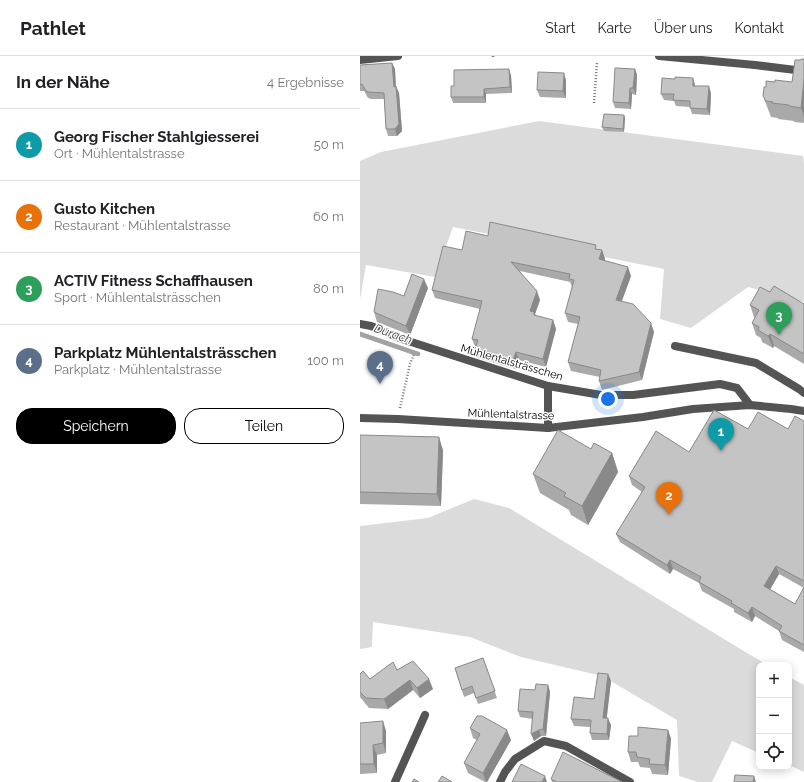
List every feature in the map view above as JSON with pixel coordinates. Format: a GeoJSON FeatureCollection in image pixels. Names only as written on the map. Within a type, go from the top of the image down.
{"type":"FeatureCollection","features":[{"type":"Feature","properties":{"kind":"street"},"geometry":{"type":"LineString","coordinates":[[360,60],[398,56]]}},
{"type":"Feature","properties":{"kind":"street"},"geometry":{"type":"LineString","coordinates":[[659,56],[804,71]]}},
{"type":"Feature","properties":{"kind":"street","name":"Mühlentalsträsschen"},"geometry":{"type":"LineString","coordinates":[[360,324],[370,326],[402,339],[548,386],[602,395],[634,395],[720,384],[737,388],[750,405]]}},
{"type":"Feature","properties":{"kind":"street"},"geometry":{"type":"LineString","coordinates":[[675,346],[756,363],[804,393]]}},
{"type":"Feature","properties":{"kind":"street"},"geometry":{"type":"LineString","coordinates":[[548,386],[548,428]]}},
{"type":"Feature","properties":{"kind":"street","name":"Mühlentalstrasse"},"geometry":{"type":"LineString","coordinates":[[360,418],[548,428],[643,417],[693,409],[750,405],[804,411]]}},
{"type":"Feature","properties":{"kind":"street"},"geometry":{"type":"LineString","coordinates":[[395,782],[424,715]]}},
{"type":"Feature","properties":{"kind":"street"},"geometry":{"type":"LineString","coordinates":[[500,782],[505,772],[515,759],[544,741],[566,746],[630,782]]}},
{"type":"Feature","properties":{"kind":"path"},"geometry":{"type":"LineString","coordinates":[[594,103],[597,62]]}},
{"type":"Feature","properties":{"kind":"path"},"geometry":{"type":"LineString","coordinates":[[398,419],[412,360]]}},
{"type":"Feature","properties":{"kind":"shaded area"},"geometry":{"type":"Polygon","coordinates":[[[539,121],[803,156],[804,302],[748,287],[691,328],[660,319],[664,269],[453,227],[435,277],[366,265],[360,299],[360,161],[381,152],[539,121]]]}},
{"type":"Feature","properties":{"kind":"shaded area"},"geometry":{"type":"Polygon","coordinates":[[[474,499],[509,508],[763,662],[756,662],[756,752],[732,741],[712,782],[698,782],[679,776],[677,720],[602,676],[521,657],[470,637],[373,622],[372,647],[360,649],[360,526],[428,518],[474,499]]]}},
{"type":"Feature","properties":{"kind":"shaded area"},"geometry":{"type":"Polygon","coordinates":[[[792,679],[804,685],[804,772],[792,766],[792,679]]]}},
{"type":"Feature","properties":{"kind":"building"},"geometry":{"type":"Polygon","coordinates":[[[804,59],[804,79],[801,108],[766,101],[763,96],[766,81],[775,82],[775,80],[792,82],[795,60],[804,59]]]}},
{"type":"Feature","properties":{"kind":"building"},"geometry":{"type":"Polygon","coordinates":[[[392,63],[394,87],[396,86],[399,124],[395,129],[386,129],[384,93],[368,92],[362,84],[360,85],[360,65],[392,63]]]}},
{"type":"Feature","properties":{"kind":"building"},"geometry":{"type":"Polygon","coordinates":[[[615,68],[635,69],[633,88],[630,88],[629,103],[613,102],[615,68]]]}},
{"type":"Feature","properties":{"kind":"building"},"geometry":{"type":"Polygon","coordinates":[[[509,69],[510,87],[484,89],[484,97],[451,97],[451,86],[454,86],[454,70],[509,69]]]}},
{"type":"Feature","properties":{"kind":"building"},"geometry":{"type":"Polygon","coordinates":[[[538,72],[564,73],[563,91],[537,90],[538,72]]]}},
{"type":"Feature","properties":{"kind":"building"},"geometry":{"type":"Polygon","coordinates":[[[675,77],[693,78],[693,86],[709,86],[707,109],[690,108],[690,101],[673,100],[674,94],[661,94],[662,78],[675,79],[675,77]]]}},
{"type":"Feature","properties":{"kind":"building"},"geometry":{"type":"Polygon","coordinates":[[[604,114],[624,115],[623,129],[602,127],[604,114]]]}},
{"type":"Feature","properties":{"kind":"building"},"geometry":{"type":"Polygon","coordinates":[[[490,222],[596,245],[595,249],[602,250],[599,259],[628,267],[616,300],[633,304],[651,323],[639,372],[599,381],[601,370],[568,362],[580,317],[565,313],[574,280],[569,279],[570,274],[511,262],[537,291],[530,311],[534,312],[534,315],[553,320],[543,359],[516,352],[513,360],[475,349],[478,340],[472,339],[482,301],[432,290],[443,246],[462,250],[466,231],[488,236],[490,222]]]}},
{"type":"Feature","properties":{"kind":"building"},"geometry":{"type":"Polygon","coordinates":[[[412,274],[424,279],[406,326],[374,312],[378,289],[404,296],[412,274]]]}},
{"type":"Feature","properties":{"kind":"building"},"geometry":{"type":"Polygon","coordinates":[[[774,286],[804,304],[804,354],[770,334],[768,336],[758,330],[759,327],[752,323],[759,310],[750,305],[760,287],[770,292],[774,286]]]}},
{"type":"Feature","properties":{"kind":"building"},"geometry":{"type":"Polygon","coordinates":[[[714,410],[748,429],[758,412],[788,429],[795,416],[804,421],[804,581],[776,566],[764,586],[795,604],[804,587],[804,645],[779,631],[782,626],[752,607],[748,613],[731,603],[732,601],[699,582],[701,577],[670,560],[667,565],[616,534],[645,487],[629,476],[656,431],[689,452],[714,410]]]}},
{"type":"Feature","properties":{"kind":"building"},"geometry":{"type":"Polygon","coordinates":[[[558,430],[591,449],[594,443],[612,453],[582,506],[564,496],[566,493],[533,474],[558,430]]]}},
{"type":"Feature","properties":{"kind":"building"},"geometry":{"type":"Polygon","coordinates":[[[360,435],[439,437],[437,494],[360,492],[360,435]]]}},
{"type":"Feature","properties":{"kind":"building"},"geometry":{"type":"Polygon","coordinates":[[[483,658],[495,691],[476,698],[472,686],[462,690],[455,668],[483,658]]]}},
{"type":"Feature","properties":{"kind":"building"},"geometry":{"type":"Polygon","coordinates":[[[413,661],[429,679],[417,688],[410,680],[384,699],[366,698],[360,692],[360,674],[363,671],[370,679],[393,662],[397,670],[413,661]]]}},
{"type":"Feature","properties":{"kind":"building"},"geometry":{"type":"Polygon","coordinates":[[[598,673],[608,674],[603,718],[608,718],[607,734],[590,733],[591,720],[571,719],[574,697],[594,699],[598,673]]]}},
{"type":"Feature","properties":{"kind":"building"},"geometry":{"type":"Polygon","coordinates":[[[536,684],[548,685],[543,729],[531,734],[533,712],[518,711],[520,689],[535,690],[536,684]]]}},
{"type":"Feature","properties":{"kind":"building"},"geometry":{"type":"Polygon","coordinates":[[[477,716],[482,716],[507,730],[483,773],[464,763],[480,734],[470,728],[477,716]]]}},
{"type":"Feature","properties":{"kind":"building"},"geometry":{"type":"Polygon","coordinates":[[[383,721],[383,743],[373,745],[374,764],[360,764],[360,723],[383,721]]]}},
{"type":"Feature","properties":{"kind":"building"},"geometry":{"type":"Polygon","coordinates":[[[638,727],[668,730],[665,765],[649,764],[650,759],[637,757],[636,752],[628,752],[629,736],[638,736],[638,727]]]}},
{"type":"Feature","properties":{"kind":"building"},"geometry":{"type":"Polygon","coordinates":[[[563,752],[622,782],[557,782],[551,779],[563,752]]]}},
{"type":"Feature","properties":{"kind":"building"},"geometry":{"type":"Polygon","coordinates":[[[521,764],[545,776],[542,782],[512,782],[521,764]]]}},
{"type":"Feature","properties":{"kind":"building"},"geometry":{"type":"Polygon","coordinates":[[[735,775],[754,776],[753,782],[734,782],[735,775]]]}},
{"type":"Feature","properties":{"kind":"building"},"geometry":{"type":"Polygon","coordinates":[[[442,776],[452,782],[438,782],[442,776]]]}},
{"type":"Feature","properties":{"kind":"building"},"geometry":{"type":"Polygon","coordinates":[[[414,779],[419,782],[412,782],[414,779]]]}},
{"type":"Feature","properties":{"kind":"waterway","name":"Durach"},"geometry":{"type":"LineString","coordinates":[[360,334],[418,354]]}},
{"type":"Feature","properties":{"kind":"place","name":"ACTIV Fitness Schaffhausen"},"geometry":{"type":"Point","coordinates":[779,335]}},
{"type":"Feature","properties":{"kind":"place","name":"Parkplatz Mühlentalsträsschen"},"geometry":{"type":"Point","coordinates":[380,384]}},
{"type":"Feature","properties":{"kind":"place","name":"Georg Fischer Stahlgiesserei"},"geometry":{"type":"Point","coordinates":[721,451]}},
{"type":"Feature","properties":{"kind":"place","name":"Gusto Kitchen"},"geometry":{"type":"Point","coordinates":[669,515]}}]}
